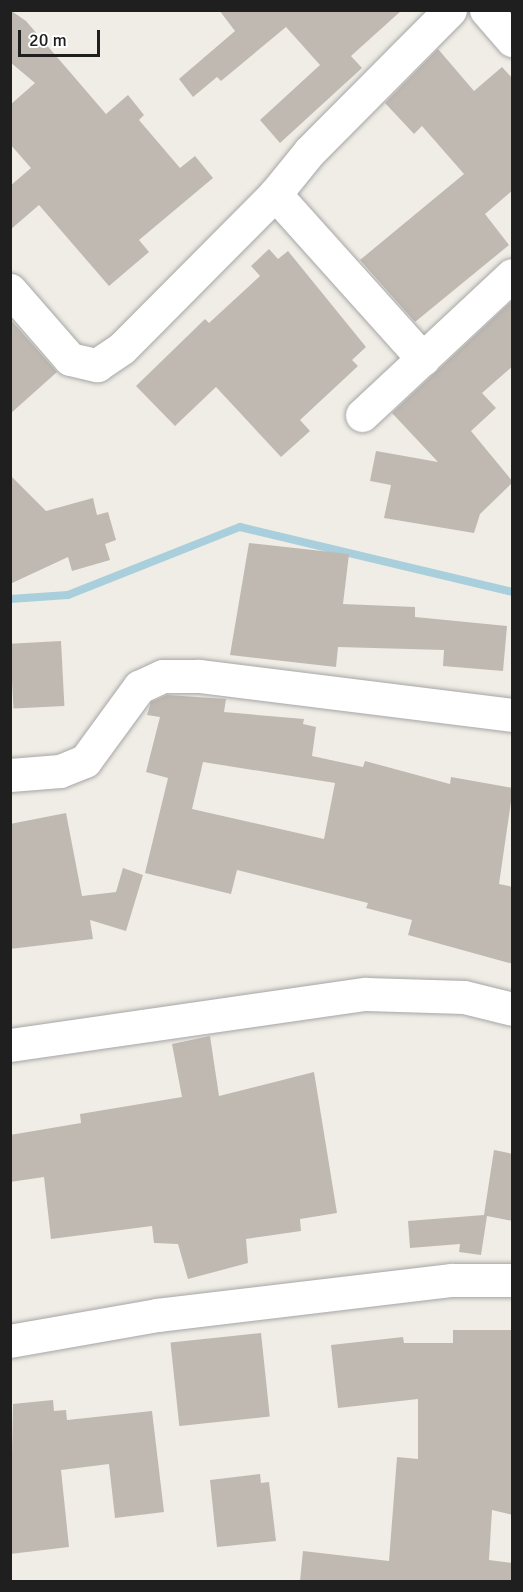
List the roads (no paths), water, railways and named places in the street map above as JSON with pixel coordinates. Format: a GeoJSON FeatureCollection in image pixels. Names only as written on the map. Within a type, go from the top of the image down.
{"type":"FeatureCollection","features":[{"type":"Feature","properties":{"kind":"street"},"geometry":{"type":"LineString","coordinates":[[10,290],[70,359],[97,365],[122,348],[275,194],[309,152],[450,10]]}},
{"type":"Feature","properties":{"kind":"street"},"geometry":{"type":"LineString","coordinates":[[486,10],[513,40]]}},
{"type":"Feature","properties":{"kind":"street"},"geometry":{"type":"LineString","coordinates":[[275,194],[423,358]]}},
{"type":"Feature","properties":{"kind":"street"},"geometry":{"type":"LineString","coordinates":[[362,415],[513,275]]}},
{"type":"Feature","properties":{"kind":"street"},"geometry":{"type":"LineString","coordinates":[[10,775],[60,771],[85,761],[139,687],[163,676],[199,676],[513,716]]}},
{"type":"Feature","properties":{"kind":"street"},"geometry":{"type":"LineString","coordinates":[[10,1045],[366,994],[464,997],[513,1009]]}},
{"type":"Feature","properties":{"kind":"street"},"geometry":{"type":"LineString","coordinates":[[10,1341],[157,1316],[452,1280],[513,1280]]}},
{"type":"Feature","properties":{"kind":"waterway"},"geometry":{"type":"LineString","coordinates":[[10,599],[68,595],[240,527],[512,592]]}}]}
